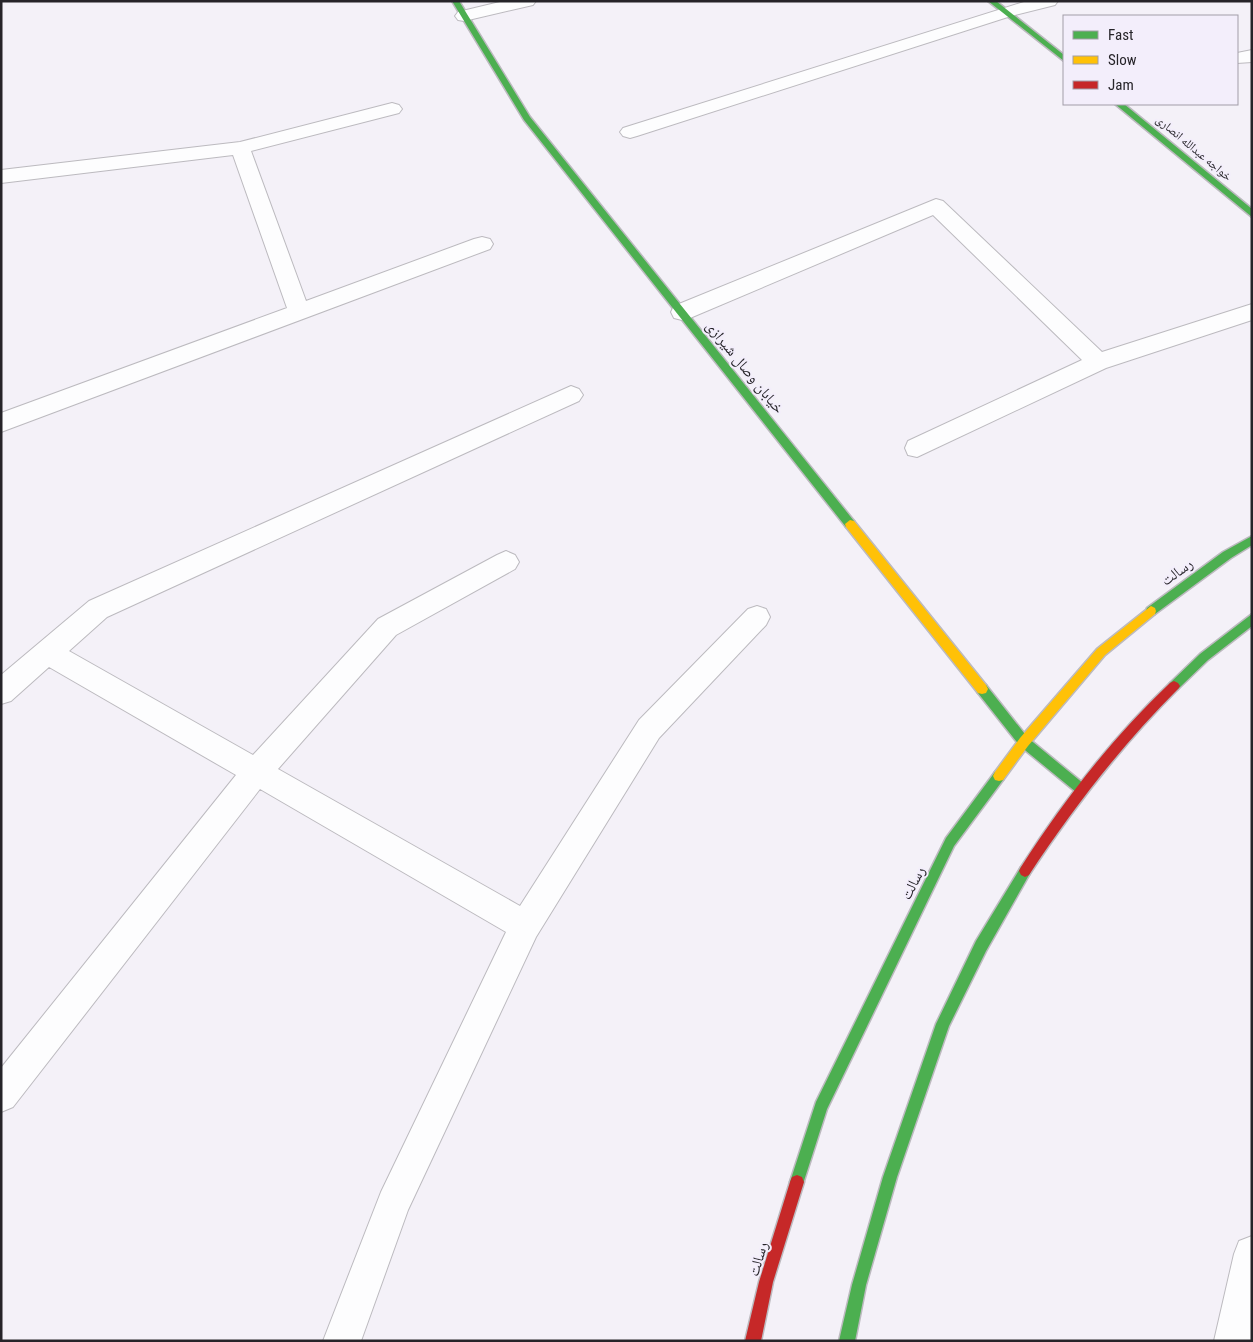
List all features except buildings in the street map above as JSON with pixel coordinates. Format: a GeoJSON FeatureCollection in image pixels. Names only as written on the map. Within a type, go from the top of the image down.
{"type":"FeatureCollection","features":[{"type":"Feature","properties":{"kind":"main road"},"geometry":{"type":"LineString","coordinates":[[998,7],[1063,58]]}},
{"type":"Feature","properties":{"kind":"main road","name":"خیابان وصال شیرازی"},"geometry":{"type":"LineString","coordinates":[[460,9],[527,118],[1024,742],[1080,788]]}},
{"type":"Feature","properties":{"kind":"main road","name":"خواجه عبدالله انصاری"},"geometry":{"type":"LineString","coordinates":[[1120,105],[1252,214]]}},
{"type":"Feature","properties":{"kind":"main road","name":"رسالت"},"geometry":{"type":"LineString","coordinates":[[753,1341],[766,1282],[821,1107],[889,963],[950,842],[1024,742],[1101,652],[1158,605],[1227,555],[1252,540]]}},
{"type":"Feature","properties":{"kind":"main road"},"geometry":{"type":"LineString","coordinates":[[848,1341],[855,1295],[899,1146],[952,1001],[1018,881],[1080,788],[1165,694],[1214,647],[1252,619]]}},
{"type":"Feature","properties":{"kind":"street"},"geometry":{"type":"LineString","coordinates":[[460,9],[528,1]]}},
{"type":"Feature","properties":{"kind":"street"},"geometry":{"type":"LineString","coordinates":[[630,132],[998,7],[1049,1]]}},
{"type":"Feature","properties":{"kind":"street"},"geometry":{"type":"LineString","coordinates":[[1238,58],[1252,56]]}},
{"type":"Feature","properties":{"kind":"street"},"geometry":{"type":"LineString","coordinates":[[1,177],[240,148],[392,109]]}},
{"type":"Feature","properties":{"kind":"street"},"geometry":{"type":"LineString","coordinates":[[240,148],[299,311]]}},
{"type":"Feature","properties":{"kind":"street"},"geometry":{"type":"LineString","coordinates":[[682,312],[936,206],[1098,362]]}},
{"type":"Feature","properties":{"kind":"street"},"geometry":{"type":"LineString","coordinates":[[1,423],[482,244]]}},
{"type":"Feature","properties":{"kind":"street"},"geometry":{"type":"LineString","coordinates":[[917,448],[1098,362],[1252,312]]}},
{"type":"Feature","properties":{"kind":"street"},"geometry":{"type":"LineString","coordinates":[[1,692],[98,609],[571,395]]}},
{"type":"Feature","properties":{"kind":"street"},"geometry":{"type":"LineString","coordinates":[[1,1095],[257,772],[386,627],[506,562]]}},
{"type":"Feature","properties":{"kind":"street"},"geometry":{"type":"LineString","coordinates":[[342,1341],[392,1204],[525,926],[649,729],[757,618]]}},
{"type":"Feature","properties":{"kind":"street"},"geometry":{"type":"LineString","coordinates":[[47,652],[525,926]]}},
{"type":"Feature","properties":{"kind":"street"},"geometry":{"type":"LineString","coordinates":[[1233,1341],[1252,1254]]}},
{"type":"Feature","properties":{"kind":"traffic: fast"},"geometry":{"type":"LineString","coordinates":[[455,1],[527,118],[850,524]]}},
{"type":"Feature","properties":{"kind":"traffic: fast"},"geometry":{"type":"LineString","coordinates":[[991,1],[1063,58]]}},
{"type":"Feature","properties":{"kind":"traffic: fast"},"geometry":{"type":"LineString","coordinates":[[1120,105],[1252,214]]}},
{"type":"Feature","properties":{"kind":"traffic: fast"},"geometry":{"type":"LineString","coordinates":[[1151,611],[1227,555],[1252,540]]}},
{"type":"Feature","properties":{"kind":"traffic: fast"},"geometry":{"type":"LineString","coordinates":[[1174,686],[1204,657],[1252,619]]}},
{"type":"Feature","properties":{"kind":"traffic: fast"},"geometry":{"type":"LineString","coordinates":[[982,689],[1024,742],[1080,788]]}},
{"type":"Feature","properties":{"kind":"traffic: fast"},"geometry":{"type":"LineString","coordinates":[[797,1182],[821,1107],[950,842],[999,776]]}},
{"type":"Feature","properties":{"kind":"traffic: fast"},"geometry":{"type":"LineString","coordinates":[[847,1341],[859,1285],[890,1177],[943,1024],[981,946],[1025,871]]}},
{"type":"Feature","properties":{"kind":"traffic: slow"},"geometry":{"type":"LineString","coordinates":[[850,524],[982,689]]}},
{"type":"Feature","properties":{"kind":"traffic: slow"},"geometry":{"type":"LineString","coordinates":[[999,776],[1024,742],[1101,652],[1151,611]]}},
{"type":"Feature","properties":{"kind":"traffic: jam"},"geometry":{"type":"LineString","coordinates":[[1025,871],[1075,797],[1112,751],[1174,686]]}},
{"type":"Feature","properties":{"kind":"traffic: jam"},"geometry":{"type":"LineString","coordinates":[[753,1341],[766,1282],[797,1182]]}}]}
